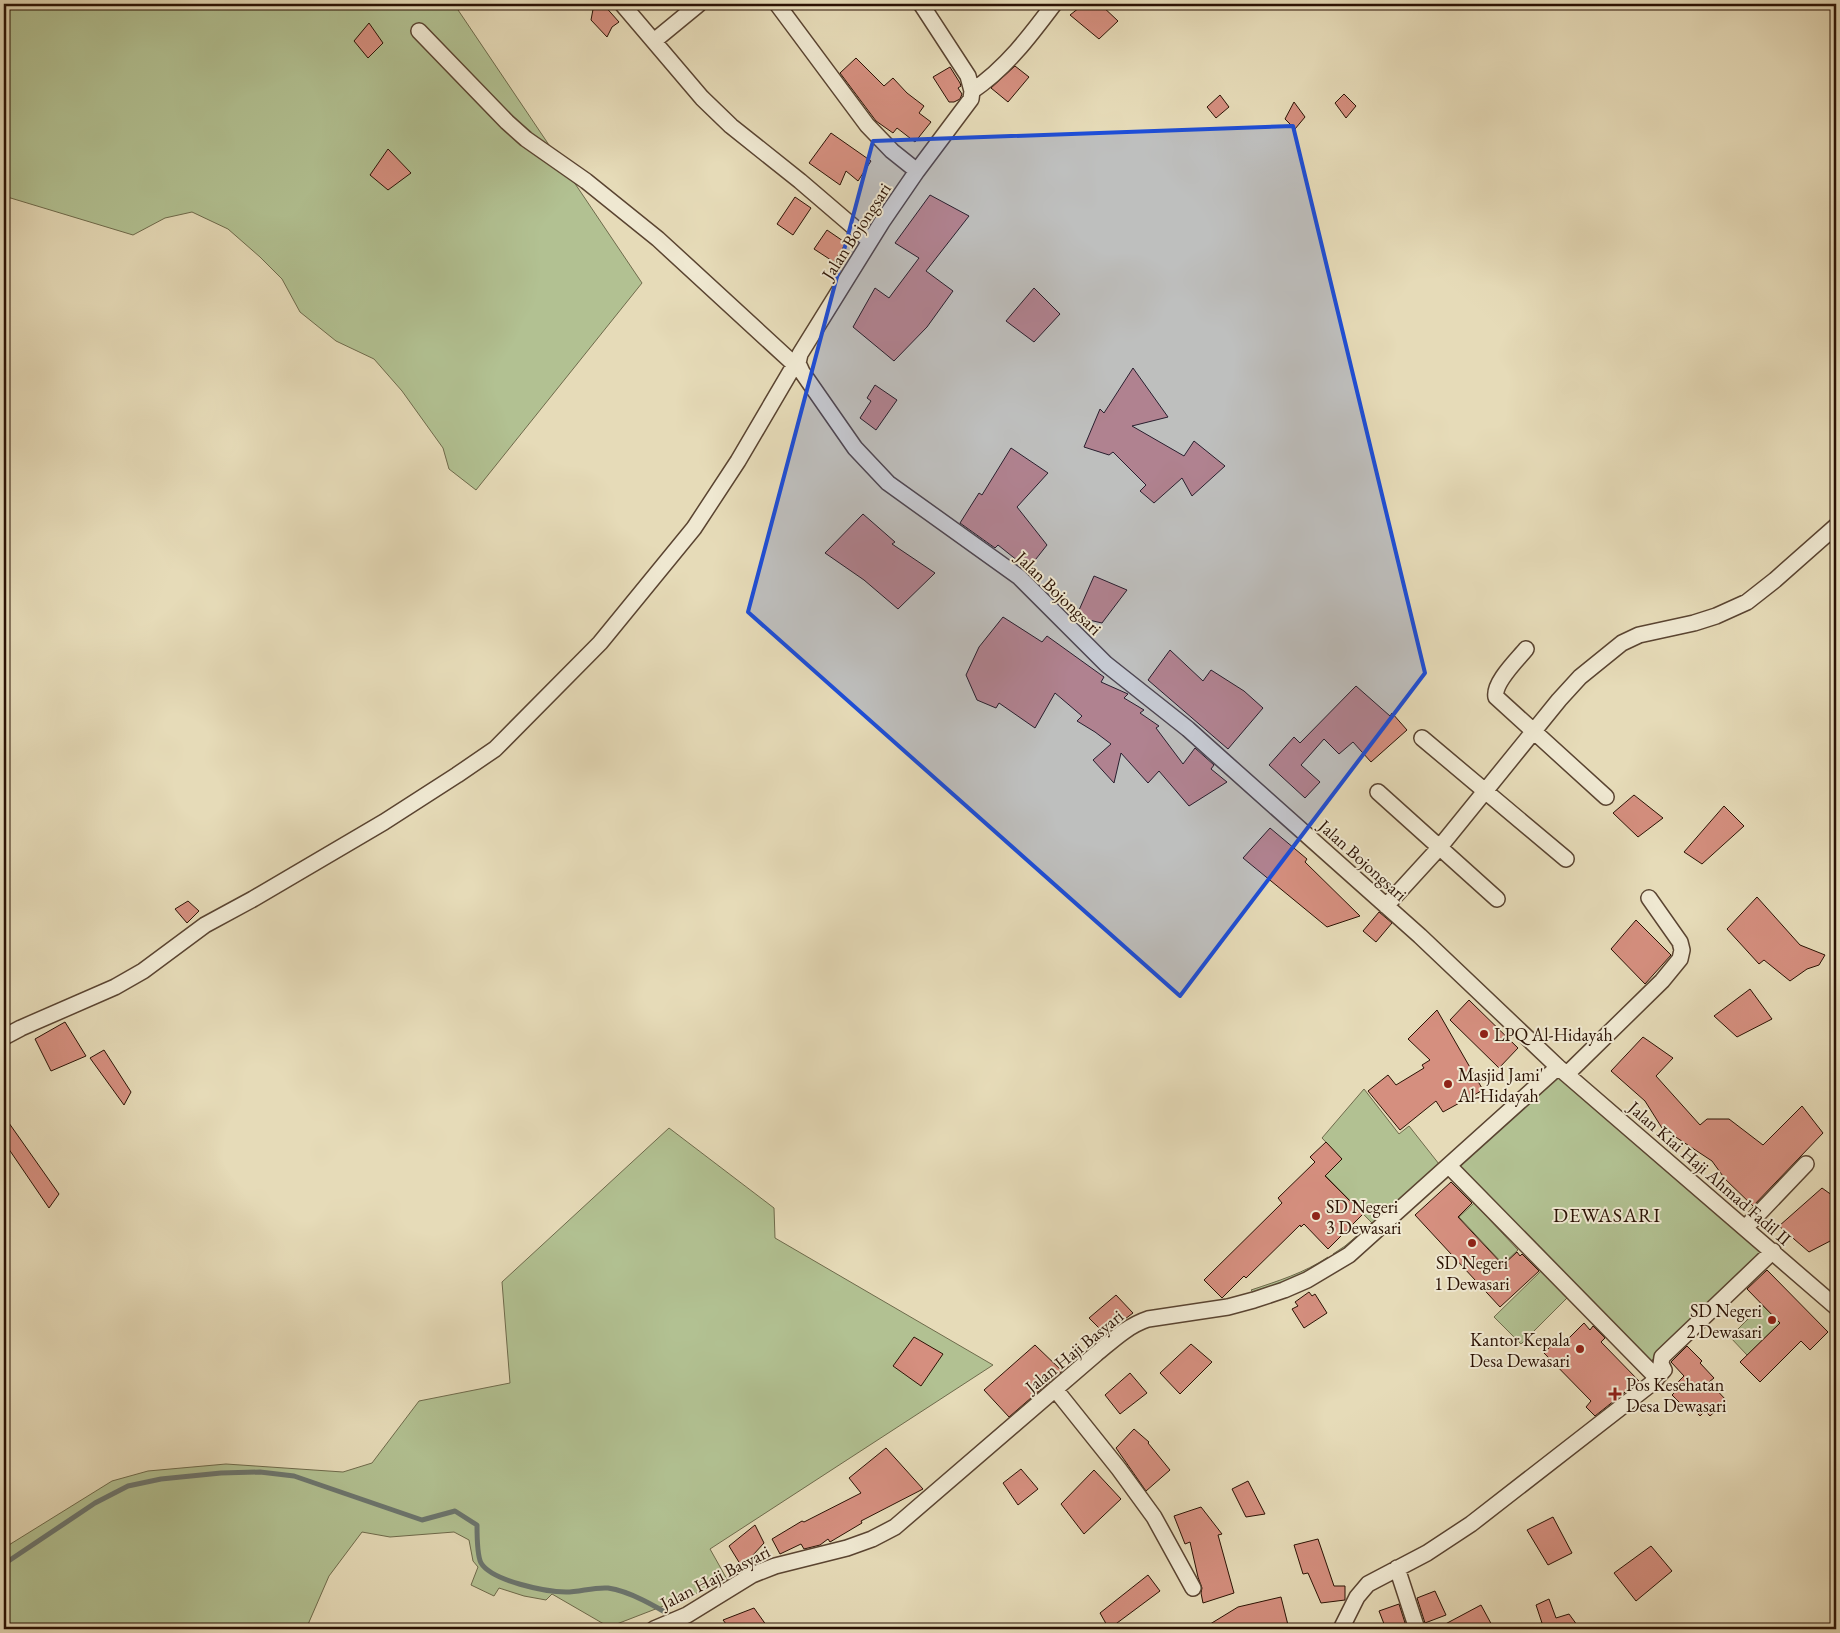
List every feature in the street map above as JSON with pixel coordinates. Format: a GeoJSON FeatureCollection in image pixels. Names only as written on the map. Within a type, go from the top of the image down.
{"type":"FeatureCollection","features":[{"type":"Feature","properties":{"kind":"street"},"geometry":{"type":"LineString","coordinates":[[622,4],[702,98],[731,126],[800,181],[870,241]]}},
{"type":"Feature","properties":{"kind":"street"},"geometry":{"type":"LineString","coordinates":[[654,41],[699,4]]}},
{"type":"Feature","properties":{"kind":"street"},"geometry":{"type":"LineString","coordinates":[[777,4],[867,125],[892,151],[917,171]]}},
{"type":"Feature","properties":{"kind":"street"},"geometry":{"type":"LineString","coordinates":[[921,4],[968,76],[972,91],[991,78],[1029,37],[1054,4]]}},
{"type":"Feature","properties":{"kind":"street"},"geometry":{"type":"LineString","coordinates":[[4,1037],[115,987],[143,971],[205,925],[384,822],[463,772],[504,741],[600,643],[694,528],[733,470],[797,364],[658,239],[586,181],[526,139],[507,122],[419,31]]}},
{"type":"Feature","properties":{"kind":"street","name":"Jalan Bojongsari"},"geometry":{"type":"LineString","coordinates":[[972,91],[967,107],[917,171],[870,241],[800,354],[797,364],[855,448],[888,483],[1020,577],[1106,664],[1188,730],[1386,906],[1563,1071]]}},
{"type":"Feature","properties":{"kind":"street"},"geometry":{"type":"LineString","coordinates":[[1386,906],[1439,848],[1559,700],[1580,677],[1622,643],[1640,635],[1716,616],[1747,602],[1836,526]]}},
{"type":"Feature","properties":{"kind":"street"},"geometry":{"type":"LineString","coordinates":[[1526,649],[1498,684],[1496,695],[1502,704],[1606,797]]}},
{"type":"Feature","properties":{"kind":"street"},"geometry":{"type":"LineString","coordinates":[[1422,738],[1566,859]]}},
{"type":"Feature","properties":{"kind":"street"},"geometry":{"type":"LineString","coordinates":[[1378,792],[1497,899]]}},
{"type":"Feature","properties":{"kind":"street","name":"Jalan Haji Basyari"},"geometry":{"type":"LineString","coordinates":[[654,1629],[675,1626],[687,1615],[752,1576],[775,1566],[847,1548],[872,1539],[895,1526],[1118,1335],[1138,1323],[1228,1307],[1284,1290],[1307,1280],[1360,1247],[1448,1166],[1563,1071],[1662,981],[1680,959],[1682,950],[1680,942],[1648,898]]}},
{"type":"Feature","properties":{"kind":"street","name":"Jalan Kiai Haji Ahmad Fadil II"},"geometry":{"type":"LineString","coordinates":[[1563,1071],[1836,1307]]}},
{"type":"Feature","properties":{"kind":"street"},"geometry":{"type":"LineString","coordinates":[[1745,1228],[1806,1164]]}},
{"type":"Feature","properties":{"kind":"street"},"geometry":{"type":"LineString","coordinates":[[1448,1166],[1657,1378]]}},
{"type":"Feature","properties":{"kind":"street"},"geometry":{"type":"LineString","coordinates":[[1341,1629],[1362,1590],[1375,1580],[1427,1553],[1471,1524],[1540,1472],[1657,1378],[1664,1370],[1661,1364],[1662,1358],[1773,1251]]}},
{"type":"Feature","properties":{"kind":"street"},"geometry":{"type":"LineString","coordinates":[[1055,1389],[1154,1516],[1192,1588]]}},
{"type":"Feature","properties":{"kind":"street"},"geometry":{"type":"LineString","coordinates":[[1397,1568],[1416,1629]]}},
{"type":"Feature","properties":{"kind":"highlighted area"},"geometry":{"type":"Polygon","coordinates":[[[1293,126],[1425,673],[1180,996],[748,612],[873,141],[1293,126]]]}},
{"type":"Feature","properties":{"kind":"green space"},"geometry":{"type":"Polygon","coordinates":[[[4,4],[454,4],[642,283],[476,490],[449,469],[443,448],[402,391],[374,359],[336,341],[300,312],[282,279],[228,229],[192,212],[165,218],[133,235],[4,196],[4,4]]]}},
{"type":"Feature","properties":{"kind":"green space"},"geometry":{"type":"Polygon","coordinates":[[[1559,1077],[1763,1253],[1649,1363],[1458,1168],[1559,1077]]]}},
{"type":"Feature","properties":{"kind":"green space"},"geometry":{"type":"Polygon","coordinates":[[[1364,1089],[1399,1134],[1409,1126],[1439,1164],[1335,1256],[1333,1254],[1372,1223],[1325,1175],[1342,1159],[1322,1138],[1364,1089]]]}},
{"type":"Feature","properties":{"kind":"green space"},"geometry":{"type":"Polygon","coordinates":[[[669,1128],[774,1208],[775,1238],[993,1365],[710,1549],[728,1581],[609,1627],[552,1594],[546,1600],[524,1596],[499,1588],[494,1596],[471,1585],[478,1567],[473,1561],[469,1540],[454,1532],[390,1537],[362,1532],[329,1576],[306,1629],[4,1629],[4,1548],[112,1481],[148,1471],[226,1464],[343,1472],[372,1463],[419,1401],[510,1383],[502,1282],[669,1128]]]}},
{"type":"Feature","properties":{"kind":"green space"},"geometry":{"type":"Polygon","coordinates":[[[1474,1203],[1518,1250],[1503,1264],[1459,1217],[1474,1203]]]}},
{"type":"Feature","properties":{"kind":"green space"},"geometry":{"type":"Polygon","coordinates":[[[1328,1257],[1330,1260],[1314,1270],[1255,1294],[1251,1290],[1300,1272],[1328,1257]]]}},
{"type":"Feature","properties":{"kind":"green space"},"geometry":{"type":"Polygon","coordinates":[[[1543,1269],[1569,1296],[1521,1344],[1494,1317],[1543,1269]]]}},
{"type":"Feature","properties":{"kind":"green space"},"geometry":{"type":"Polygon","coordinates":[[[1762,1305],[1780,1323],[1747,1355],[1730,1337],[1762,1305]]]}},
{"type":"Feature","properties":{"kind":"building"},"geometry":{"type":"Polygon","coordinates":[[[594,4],[603,4],[619,22],[612,27],[607,37],[591,20],[594,4]]]}},
{"type":"Feature","properties":{"kind":"building"},"geometry":{"type":"Polygon","coordinates":[[[1084,4],[1100,4],[1118,21],[1099,39],[1070,15],[1084,4]]]}},
{"type":"Feature","properties":{"kind":"building"},"geometry":{"type":"Polygon","coordinates":[[[369,23],[383,43],[368,58],[354,41],[369,23]]]}},
{"type":"Feature","properties":{"kind":"building"},"geometry":{"type":"Polygon","coordinates":[[[856,58],[884,86],[893,78],[907,93],[924,106],[919,113],[931,122],[915,142],[897,128],[893,133],[876,121],[840,73],[856,58]]]}},
{"type":"Feature","properties":{"kind":"building"},"geometry":{"type":"Polygon","coordinates":[[[1015,66],[1029,77],[1008,102],[991,88],[1015,66]]]}},
{"type":"Feature","properties":{"kind":"building"},"geometry":{"type":"Polygon","coordinates":[[[950,67],[960,83],[961,86],[958,88],[962,94],[960,99],[954,102],[949,102],[933,77],[950,67]]]}},
{"type":"Feature","properties":{"kind":"building"},"geometry":{"type":"Polygon","coordinates":[[[1344,94],[1356,106],[1346,118],[1335,103],[1344,94]]]}},
{"type":"Feature","properties":{"kind":"building"},"geometry":{"type":"Polygon","coordinates":[[[1220,95],[1229,107],[1216,118],[1207,107],[1220,95]]]}},
{"type":"Feature","properties":{"kind":"building"},"geometry":{"type":"Polygon","coordinates":[[[1294,102],[1305,117],[1295,129],[1285,119],[1294,102]]]}},
{"type":"Feature","properties":{"kind":"building"},"geometry":{"type":"Polygon","coordinates":[[[831,133],[871,161],[858,181],[846,171],[840,185],[809,163],[831,133]]]}},
{"type":"Feature","properties":{"kind":"building"},"geometry":{"type":"Polygon","coordinates":[[[388,149],[411,173],[388,190],[370,175],[388,149]]]}},
{"type":"Feature","properties":{"kind":"building"},"geometry":{"type":"Polygon","coordinates":[[[930,195],[969,216],[926,271],[953,291],[927,327],[894,361],[853,327],[875,288],[889,298],[919,258],[895,243],[930,195]]]}},
{"type":"Feature","properties":{"kind":"building"},"geometry":{"type":"Polygon","coordinates":[[[795,197],[811,208],[793,235],[777,224],[795,197]]]}},
{"type":"Feature","properties":{"kind":"building"},"geometry":{"type":"Polygon","coordinates":[[[827,230],[846,243],[834,262],[814,249],[827,230]]]}},
{"type":"Feature","properties":{"kind":"building"},"geometry":{"type":"Polygon","coordinates":[[[1034,288],[1060,314],[1034,342],[1006,321],[1034,288]]]}},
{"type":"Feature","properties":{"kind":"building"},"geometry":{"type":"Polygon","coordinates":[[[1133,368],[1168,417],[1132,426],[1184,456],[1194,441],[1225,466],[1192,496],[1182,478],[1154,503],[1140,491],[1146,485],[1113,452],[1109,455],[1084,447],[1100,409],[1104,413],[1133,368]]]}},
{"type":"Feature","properties":{"kind":"building"},"geometry":{"type":"Polygon","coordinates":[[[875,385],[897,400],[876,430],[860,418],[871,401],[867,398],[875,385]]]}},
{"type":"Feature","properties":{"kind":"building"},"geometry":{"type":"Polygon","coordinates":[[[1011,448],[1048,473],[1017,507],[1047,545],[1028,569],[998,545],[995,548],[960,523],[979,493],[982,495],[1011,448]]]}},
{"type":"Feature","properties":{"kind":"building"},"geometry":{"type":"Polygon","coordinates":[[[863,514],[895,542],[892,544],[935,573],[898,609],[864,580],[825,553],[863,514]]]}},
{"type":"Feature","properties":{"kind":"building"},"geometry":{"type":"Polygon","coordinates":[[[1094,576],[1127,590],[1102,623],[1076,617],[1094,576]]]}},
{"type":"Feature","properties":{"kind":"building"},"geometry":{"type":"Polygon","coordinates":[[[1003,617],[1042,642],[1047,636],[1104,677],[1101,682],[1128,694],[1124,698],[1144,710],[1140,713],[1159,726],[1156,728],[1183,764],[1195,748],[1214,765],[1211,769],[1227,782],[1189,806],[1159,771],[1148,783],[1121,753],[1114,783],[1093,760],[1111,744],[1077,721],[1082,716],[1055,693],[1035,728],[999,703],[996,708],[977,700],[966,675],[979,647],[1003,617]]]}},
{"type":"Feature","properties":{"kind":"building"},"geometry":{"type":"Polygon","coordinates":[[[1170,650],[1203,681],[1211,670],[1244,691],[1263,708],[1228,749],[1148,680],[1170,650]]]}},
{"type":"Feature","properties":{"kind":"building"},"geometry":{"type":"Polygon","coordinates":[[[1356,686],[1390,716],[1392,713],[1407,730],[1371,762],[1353,742],[1339,754],[1324,739],[1301,765],[1320,782],[1305,798],[1269,765],[1294,737],[1300,743],[1356,686]]]}},
{"type":"Feature","properties":{"kind":"building"},"geometry":{"type":"Polygon","coordinates":[[[1634,795],[1663,818],[1638,837],[1613,813],[1634,795]]]}},
{"type":"Feature","properties":{"kind":"building"},"geometry":{"type":"Polygon","coordinates":[[[1724,806],[1744,826],[1702,864],[1684,852],[1724,806]]]}},
{"type":"Feature","properties":{"kind":"building"},"geometry":{"type":"Polygon","coordinates":[[[1270,828],[1307,859],[1305,862],[1360,916],[1327,927],[1243,858],[1270,828]]]}},
{"type":"Feature","properties":{"kind":"building"},"geometry":{"type":"Polygon","coordinates":[[[1757,897],[1800,945],[1825,955],[1819,965],[1807,969],[1790,981],[1764,960],[1759,964],[1727,929],[1757,897]]]}},
{"type":"Feature","properties":{"kind":"building"},"geometry":{"type":"Polygon","coordinates":[[[188,901],[199,911],[187,923],[175,909],[188,901]]]}},
{"type":"Feature","properties":{"kind":"building"},"geometry":{"type":"Polygon","coordinates":[[[1379,912],[1392,923],[1376,942],[1363,931],[1379,912]]]}},
{"type":"Feature","properties":{"kind":"building"},"geometry":{"type":"Polygon","coordinates":[[[1636,920],[1671,955],[1645,984],[1611,949],[1636,920]]]}},
{"type":"Feature","properties":{"kind":"building"},"geometry":{"type":"Polygon","coordinates":[[[1750,989],[1772,1019],[1737,1037],[1714,1016],[1750,989]]]}},
{"type":"Feature","properties":{"kind":"building","name":"LPQ Al-Hidayah"},"geometry":{"type":"Polygon","coordinates":[[[1469,1000],[1518,1048],[1499,1068],[1450,1020],[1469,1000]]]}},
{"type":"Feature","properties":{"kind":"building"},"geometry":{"type":"Polygon","coordinates":[[[1437,1010],[1483,1090],[1443,1112],[1436,1101],[1400,1130],[1368,1091],[1388,1075],[1396,1085],[1424,1068],[1422,1065],[1430,1060],[1408,1039],[1437,1010]]]}},
{"type":"Feature","properties":{"kind":"building"},"geometry":{"type":"Polygon","coordinates":[[[65,1022],[86,1056],[51,1071],[35,1039],[65,1022]]]}},
{"type":"Feature","properties":{"kind":"building"},"geometry":{"type":"Polygon","coordinates":[[[1643,1037],[1673,1058],[1656,1076],[1700,1125],[1707,1119],[1729,1119],[1763,1145],[1802,1106],[1823,1133],[1753,1206],[1725,1179],[1712,1161],[1662,1128],[1645,1101],[1611,1071],[1643,1037]]]}},
{"type":"Feature","properties":{"kind":"building"},"geometry":{"type":"Polygon","coordinates":[[[104,1050],[131,1092],[124,1105],[90,1058],[104,1050]]]}},
{"type":"Feature","properties":{"kind":"building"},"geometry":{"type":"Polygon","coordinates":[[[4,1116],[59,1194],[49,1208],[4,1142],[4,1116]]]}},
{"type":"Feature","properties":{"kind":"building"},"geometry":{"type":"Polygon","coordinates":[[[1326,1142],[1342,1159],[1325,1176],[1363,1214],[1328,1249],[1304,1224],[1301,1227],[1300,1225],[1246,1278],[1244,1276],[1222,1298],[1204,1280],[1282,1203],[1278,1198],[1315,1162],[1310,1157],[1326,1142]]]}},
{"type":"Feature","properties":{"kind":"building"},"geometry":{"type":"Polygon","coordinates":[[[1451,1182],[1472,1203],[1458,1217],[1503,1265],[1517,1252],[1520,1256],[1522,1254],[1539,1271],[1500,1307],[1415,1215],[1451,1182]]]}},
{"type":"Feature","properties":{"kind":"building"},"geometry":{"type":"Polygon","coordinates":[[[1822,1188],[1836,1198],[1836,1238],[1809,1252],[1779,1226],[1822,1188]]]}},
{"type":"Feature","properties":{"kind":"building"},"geometry":{"type":"Polygon","coordinates":[[[1767,1270],[1828,1332],[1810,1350],[1801,1341],[1760,1382],[1740,1362],[1780,1323],[1747,1289],[1767,1270]]]}},
{"type":"Feature","properties":{"kind":"building"},"geometry":{"type":"Polygon","coordinates":[[[1309,1292],[1312,1296],[1315,1294],[1327,1313],[1304,1328],[1292,1309],[1298,1306],[1295,1302],[1309,1292]]]}},
{"type":"Feature","properties":{"kind":"building"},"geometry":{"type":"Polygon","coordinates":[[[1116,1295],[1133,1313],[1105,1334],[1089,1318],[1116,1295]]]}},
{"type":"Feature","properties":{"kind":"building"},"geometry":{"type":"Polygon","coordinates":[[[1584,1323],[1590,1330],[1593,1326],[1605,1338],[1601,1342],[1639,1381],[1595,1416],[1586,1407],[1591,1401],[1544,1353],[1559,1338],[1564,1343],[1584,1323]]]}},
{"type":"Feature","properties":{"kind":"building"},"geometry":{"type":"Polygon","coordinates":[[[914,1337],[943,1354],[921,1386],[893,1366],[914,1337]]]}},
{"type":"Feature","properties":{"kind":"building"},"geometry":{"type":"Polygon","coordinates":[[[1191,1344],[1212,1362],[1180,1394],[1160,1373],[1191,1344]]]}},
{"type":"Feature","properties":{"kind":"building"},"geometry":{"type":"Polygon","coordinates":[[[1035,1345],[1062,1371],[1009,1417],[984,1390],[1035,1345]]]}},
{"type":"Feature","properties":{"kind":"building"},"geometry":{"type":"Polygon","coordinates":[[[1687,1346],[1702,1361],[1700,1363],[1714,1378],[1709,1382],[1727,1401],[1710,1416],[1705,1411],[1700,1416],[1687,1403],[1684,1407],[1672,1395],[1681,1386],[1678,1382],[1684,1376],[1671,1362],[1687,1346]]]}},
{"type":"Feature","properties":{"kind":"building"},"geometry":{"type":"Polygon","coordinates":[[[1130,1373],[1147,1393],[1120,1414],[1105,1395],[1130,1373]]]}},
{"type":"Feature","properties":{"kind":"building"},"geometry":{"type":"Polygon","coordinates":[[[1134,1429],[1149,1442],[1170,1470],[1146,1491],[1116,1448],[1134,1429]]]}},
{"type":"Feature","properties":{"kind":"building"},"geometry":{"type":"Polygon","coordinates":[[[886,1448],[923,1489],[861,1521],[862,1523],[830,1542],[828,1539],[820,1545],[804,1549],[801,1544],[780,1554],[772,1539],[802,1521],[804,1522],[861,1493],[849,1478],[886,1448]]]}},
{"type":"Feature","properties":{"kind":"building"},"geometry":{"type":"Polygon","coordinates":[[[1021,1469],[1038,1489],[1018,1505],[1003,1483],[1021,1469]]]}},
{"type":"Feature","properties":{"kind":"building"},"geometry":{"type":"Polygon","coordinates":[[[1094,1470],[1121,1499],[1084,1534],[1061,1504],[1094,1470]]]}},
{"type":"Feature","properties":{"kind":"building"},"geometry":{"type":"Polygon","coordinates":[[[1248,1481],[1265,1514],[1246,1517],[1232,1489],[1248,1481]]]}},
{"type":"Feature","properties":{"kind":"building"},"geometry":{"type":"Polygon","coordinates":[[[1201,1507],[1222,1534],[1218,1535],[1234,1593],[1203,1603],[1202,1588],[1190,1542],[1185,1544],[1174,1516],[1201,1507]]]}},
{"type":"Feature","properties":{"kind":"building"},"geometry":{"type":"Polygon","coordinates":[[[1553,1517],[1572,1553],[1548,1565],[1527,1530],[1553,1517]]]}},
{"type":"Feature","properties":{"kind":"building"},"geometry":{"type":"Polygon","coordinates":[[[755,1525],[764,1543],[742,1567],[729,1546],[755,1525]]]}},
{"type":"Feature","properties":{"kind":"building"},"geometry":{"type":"Polygon","coordinates":[[[1318,1539],[1334,1586],[1345,1586],[1345,1600],[1321,1603],[1308,1573],[1303,1574],[1294,1545],[1318,1539]]]}},
{"type":"Feature","properties":{"kind":"building"},"geometry":{"type":"Polygon","coordinates":[[[1651,1546],[1672,1571],[1636,1601],[1614,1573],[1651,1546]]]}},
{"type":"Feature","properties":{"kind":"building"},"geometry":{"type":"Polygon","coordinates":[[[1148,1575],[1160,1591],[1109,1629],[1100,1613],[1148,1575]]]}},
{"type":"Feature","properties":{"kind":"building"},"geometry":{"type":"Polygon","coordinates":[[[1435,1591],[1446,1615],[1425,1623],[1417,1598],[1435,1591]]]}},
{"type":"Feature","properties":{"kind":"building"},"geometry":{"type":"Polygon","coordinates":[[[1281,1597],[1289,1629],[1202,1629],[1238,1607],[1281,1597]]]}},
{"type":"Feature","properties":{"kind":"building"},"geometry":{"type":"Polygon","coordinates":[[[1549,1599],[1556,1618],[1569,1614],[1580,1629],[1531,1629],[1531,1626],[1542,1623],[1536,1605],[1549,1599]]]}},
{"type":"Feature","properties":{"kind":"building"},"geometry":{"type":"Polygon","coordinates":[[[1399,1604],[1407,1629],[1386,1629],[1379,1611],[1399,1604]]]}},
{"type":"Feature","properties":{"kind":"building"},"geometry":{"type":"Polygon","coordinates":[[[1481,1605],[1494,1629],[1436,1629],[1481,1605]]]}},
{"type":"Feature","properties":{"kind":"building"},"geometry":{"type":"Polygon","coordinates":[[[754,1608],[769,1629],[730,1629],[723,1620],[754,1608]]]}},
{"type":"Feature","properties":{"kind":"waterway"},"geometry":{"type":"LineString","coordinates":[[4,1564],[95,1503],[128,1486],[161,1479],[221,1473],[260,1472],[294,1476],[422,1520],[455,1511],[477,1525],[478,1550],[481,1563],[496,1575],[533,1588],[557,1591],[571,1592],[602,1588],[619,1590],[652,1605],[694,1629]]}},
{"type":"Feature","properties":{"kind":"place","name":"LPQ Al-Hidayah"},"geometry":{"type":"Point","coordinates":[1484,1034]}},
{"type":"Feature","properties":{"kind":"place","name":"Masjid Jami' Al-Hidayah"},"geometry":{"type":"Point","coordinates":[1448,1084]}},
{"type":"Feature","properties":{"kind":"place","name":"SD Negeri 3 Dewasari"},"geometry":{"type":"Point","coordinates":[1316,1216]}},
{"type":"Feature","properties":{"kind":"place","name":"SD Negeri 1 Dewasari"},"geometry":{"type":"Point","coordinates":[1472,1243]}},
{"type":"Feature","properties":{"kind":"place","name":"SD Negeri 2 Dewasari"},"geometry":{"type":"Point","coordinates":[1772,1320]}},
{"type":"Feature","properties":{"kind":"place","name":"Kantor Kepala Desa Dewasari"},"geometry":{"type":"Point","coordinates":[1580,1349]}},
{"type":"Feature","properties":{"kind":"place","name":"Pos Kesehatan Desa Dewasari"},"geometry":{"type":"Point","coordinates":[1615,1394]}},
{"type":"Feature","properties":{"kind":"district","name":"DEWASARI"},"geometry":{"type":"Point","coordinates":[1607,1215]}}]}
